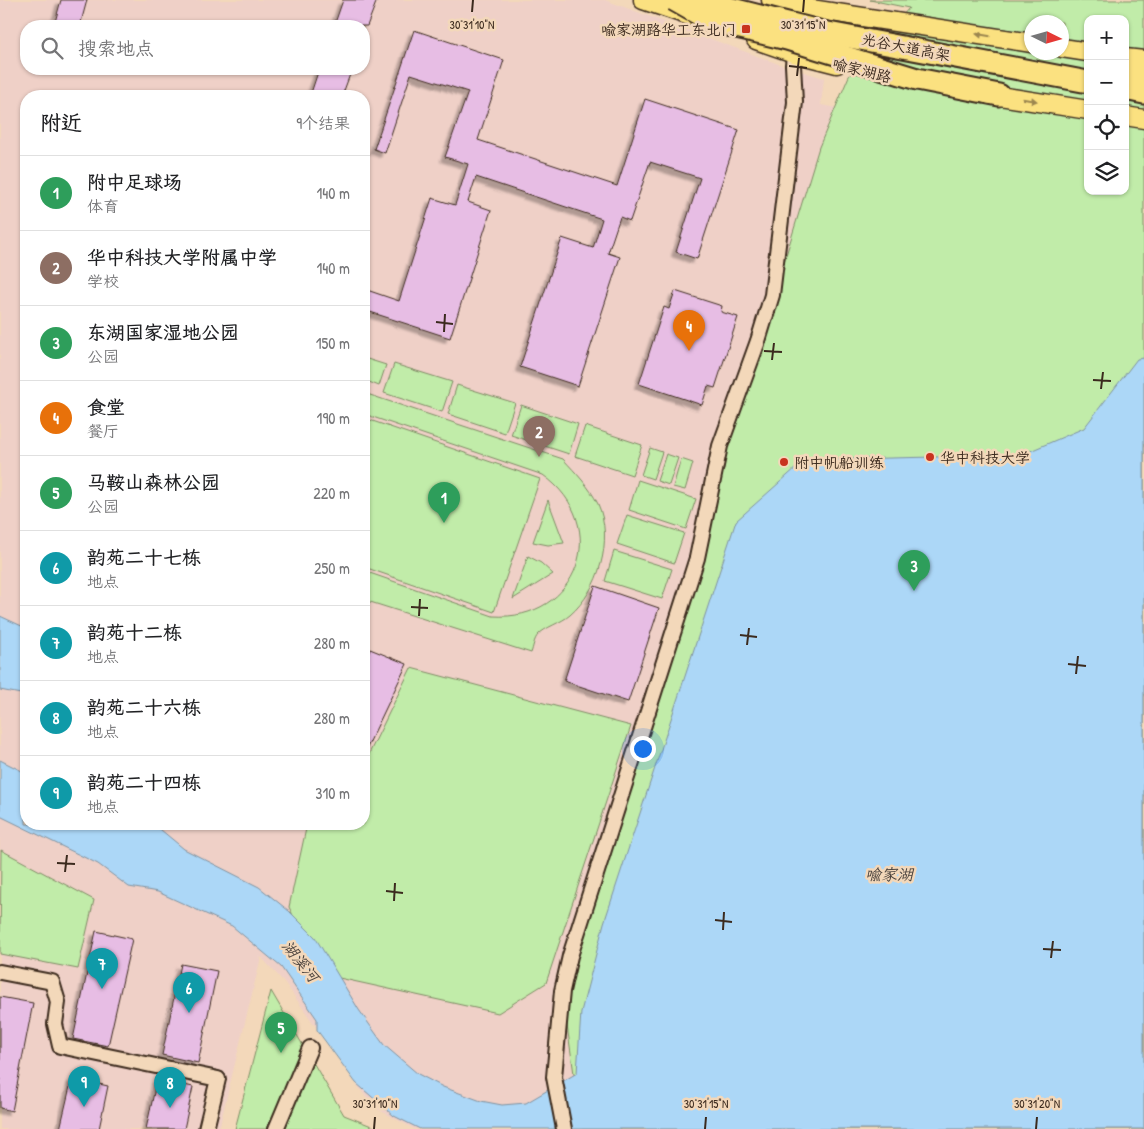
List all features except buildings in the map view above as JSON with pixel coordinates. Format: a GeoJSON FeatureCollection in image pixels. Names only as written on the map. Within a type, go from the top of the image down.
{"type":"FeatureCollection","features":[{"type":"Feature","properties":{"kind":"highway"},"geometry":{"type":"LineString","coordinates":[[674,0],[711,21],[786,39],[917,79],[999,95]]}},
{"type":"Feature","properties":{"kind":"highway","name":"光谷大道高架"},"geometry":{"type":"LineString","coordinates":[[697,0],[823,32],[1084,81]]}},
{"type":"Feature","properties":{"kind":"highway","name":"光谷大道高架"},"geometry":{"type":"LineString","coordinates":[[732,0],[825,24],[1084,67]]}},
{"type":"Feature","properties":{"kind":"highway"},"geometry":{"type":"LineString","coordinates":[[1129,74],[1144,73]]}},
{"type":"Feature","properties":{"kind":"highway"},"geometry":{"type":"LineString","coordinates":[[1129,75],[1144,78]]}},
{"type":"Feature","properties":{"kind":"highway"},"geometry":{"type":"LineString","coordinates":[[1129,90],[1144,93]]}},
{"type":"Feature","properties":{"kind":"main road","name":"喻家湖路"},"geometry":{"type":"LineString","coordinates":[[643,0],[794,53],[926,87],[999,95],[1084,109]]}},
{"type":"Feature","properties":{"kind":"main road"},"geometry":{"type":"LineString","coordinates":[[771,0],[1024,42]]}},
{"type":"Feature","properties":{"kind":"main road"},"geometry":{"type":"LineString","coordinates":[[1069,49],[1084,51]]}},
{"type":"Feature","properties":{"kind":"main road"},"geometry":{"type":"LineString","coordinates":[[1129,58],[1144,60]]}},
{"type":"Feature","properties":{"kind":"main road"},"geometry":{"type":"LineString","coordinates":[[1129,117],[1144,119]]}},
{"type":"Feature","properties":{"kind":"street"},"geometry":{"type":"LineString","coordinates":[[564,1129],[554,1077],[562,990],[570,956],[697,558],[720,446],[758,341],[772,295],[795,102],[794,53],[798,4]]}},
{"type":"Feature","properties":{"kind":"street"},"geometry":{"type":"LineString","coordinates":[[0,972],[52,982],[58,1002],[55,1024],[60,1046],[218,1079],[206,1129]]}},
{"type":"Feature","properties":{"kind":"street"},"geometry":{"type":"LineString","coordinates":[[276,1129],[310,1048]]}},
{"type":"Feature","properties":{"kind":"shaded area","name":"华中科技大学"},"geometry":{"type":"Polygon","coordinates":[[[0,0],[605,0],[784,66],[824,78],[821,105],[1084,151],[1084,195],[1125,195],[1144,1129],[414,1129],[372,1106],[285,983],[261,957],[219,1129],[0,1129],[0,0]]]}},
{"type":"Feature","properties":{"kind":"green space","name":"喻家湖"},"geometry":{"type":"Polygon","coordinates":[[[870,0],[1144,0],[1144,1129],[582,1129],[562,991],[819,147],[849,76],[909,8],[870,0]]]}},
{"type":"Feature","properties":{"kind":"green space"},"geometry":{"type":"Polygon","coordinates":[[[370,360],[386,365],[379,386],[370,382],[370,360]]]}},
{"type":"Feature","properties":{"kind":"green space"},"geometry":{"type":"Polygon","coordinates":[[[394,364],[452,382],[442,412],[384,393],[394,364]]]}},
{"type":"Feature","properties":{"kind":"green space"},"geometry":{"type":"Polygon","coordinates":[[[457,385],[515,403],[505,433],[448,414],[457,385]]]}},
{"type":"Feature","properties":{"kind":"green space"},"geometry":{"type":"Polygon","coordinates":[[[370,395],[563,459],[591,491],[598,504],[603,518],[604,548],[596,578],[580,605],[570,615],[538,635],[531,653],[370,602],[370,573],[493,616],[522,614],[547,604],[565,587],[576,566],[580,543],[577,519],[564,496],[543,475],[370,416],[370,395]]]}},
{"type":"Feature","properties":{"kind":"green space"},"geometry":{"type":"Polygon","coordinates":[[[521,405],[578,424],[569,454],[511,435],[521,405]]]}},
{"type":"Feature","properties":{"kind":"green space"},"geometry":{"type":"Polygon","coordinates":[[[370,420],[540,479],[494,612],[370,569],[370,420]]]}},
{"type":"Feature","properties":{"kind":"green space"},"geometry":{"type":"Polygon","coordinates":[[[585,426],[642,445],[632,475],[575,456],[585,426]]]}},
{"type":"Feature","properties":{"kind":"green space"},"geometry":{"type":"Polygon","coordinates":[[[650,448],[662,452],[653,479],[641,475],[650,448]]]}},
{"type":"Feature","properties":{"kind":"green space"},"geometry":{"type":"Polygon","coordinates":[[[666,454],[678,458],[669,485],[657,481],[666,454]]]}},
{"type":"Feature","properties":{"kind":"green space"},"geometry":{"type":"Polygon","coordinates":[[[681,459],[693,463],[685,490],[673,487],[681,459]]]}},
{"type":"Feature","properties":{"kind":"green space"},"geometry":{"type":"Polygon","coordinates":[[[638,480],[696,499],[686,529],[629,510],[638,480]]]}},
{"type":"Feature","properties":{"kind":"green space"},"geometry":{"type":"Polygon","coordinates":[[[548,500],[564,543],[548,545],[533,542],[548,500]]]}},
{"type":"Feature","properties":{"kind":"green space"},"geometry":{"type":"Polygon","coordinates":[[[627,515],[684,533],[674,563],[617,544],[627,515]]]}},
{"type":"Feature","properties":{"kind":"green space"},"geometry":{"type":"Polygon","coordinates":[[[614,551],[672,569],[662,599],[605,581],[614,551]]]}},
{"type":"Feature","properties":{"kind":"green space"},"geometry":{"type":"Polygon","coordinates":[[[528,556],[541,563],[553,574],[513,599],[528,556]]]}},
{"type":"Feature","properties":{"kind":"green space"},"geometry":{"type":"Polygon","coordinates":[[[411,668],[631,726],[546,983],[498,1013],[321,974],[289,907],[306,830],[370,830],[370,752],[411,668]]]}},
{"type":"Feature","properties":{"kind":"green space"},"geometry":{"type":"Polygon","coordinates":[[[1,850],[94,900],[78,969],[0,954],[1,850]]]}},
{"type":"Feature","properties":{"kind":"green space"},"geometry":{"type":"Polygon","coordinates":[[[271,991],[344,1115],[379,1129],[235,1129],[271,991]]]}},
{"type":"Feature","properties":{"kind":"water","name":"喻家湖"},"geometry":{"type":"Polygon","coordinates":[[[1144,358],[1144,1129],[420,1129],[394,1116],[356,1083],[317,1030],[317,1019],[281,967],[232,926],[158,892],[129,887],[98,864],[29,830],[161,830],[184,849],[259,887],[289,911],[315,937],[359,1010],[384,1045],[418,1074],[443,1087],[481,1101],[502,1105],[526,1103],[577,1073],[581,1012],[604,923],[736,521],[805,460],[1021,455],[1084,428],[1137,359],[1144,358]]]}},
{"type":"Feature","properties":{"kind":"water"},"geometry":{"type":"Polygon","coordinates":[[[0,616],[20,625],[20,694],[0,690],[0,616]]]}},
{"type":"Feature","properties":{"kind":"water","name":"喻家湖"},"geometry":{"type":"Polygon","coordinates":[[[0,760],[20,770],[20,826],[0,816],[0,760]]]}},
{"type":"Feature","properties":{"kind":"place","name":"喻家湖路华工东北门"},"geometry":{"type":"Point","coordinates":[746,29]}},
{"type":"Feature","properties":{"kind":"place","name":"食堂"},"geometry":{"type":"Point","coordinates":[689,351]}},
{"type":"Feature","properties":{"kind":"place","name":"华中科技大学附属中学"},"geometry":{"type":"Point","coordinates":[539,457]}},
{"type":"Feature","properties":{"kind":"place","name":"华中科技大学"},"geometry":{"type":"Point","coordinates":[930,457]}},
{"type":"Feature","properties":{"kind":"place","name":"附中帆船训练"},"geometry":{"type":"Point","coordinates":[784,462]}},
{"type":"Feature","properties":{"kind":"place","name":"附中足球场"},"geometry":{"type":"Point","coordinates":[444,523]}},
{"type":"Feature","properties":{"kind":"place","name":"东湖国家湿地公园"},"geometry":{"type":"Point","coordinates":[914,591]}},
{"type":"Feature","properties":{"kind":"place","name":"韵苑十二栋"},"geometry":{"type":"Point","coordinates":[102,989]}},
{"type":"Feature","properties":{"kind":"place","name":"韵苑二十七栋"},"geometry":{"type":"Point","coordinates":[189,1013]}},
{"type":"Feature","properties":{"kind":"place","name":"马鞍山森林公园"},"geometry":{"type":"Point","coordinates":[281,1053]}},
{"type":"Feature","properties":{"kind":"place","name":"韵苑二十四栋"},"geometry":{"type":"Point","coordinates":[84,1107]}},
{"type":"Feature","properties":{"kind":"place","name":"韵苑二十六栋"},"geometry":{"type":"Point","coordinates":[170,1108]}},
{"type":"Feature","properties":{"kind":"water label","name":"湖溪河"},"geometry":{"type":"Point","coordinates":[301,961]}}]}
